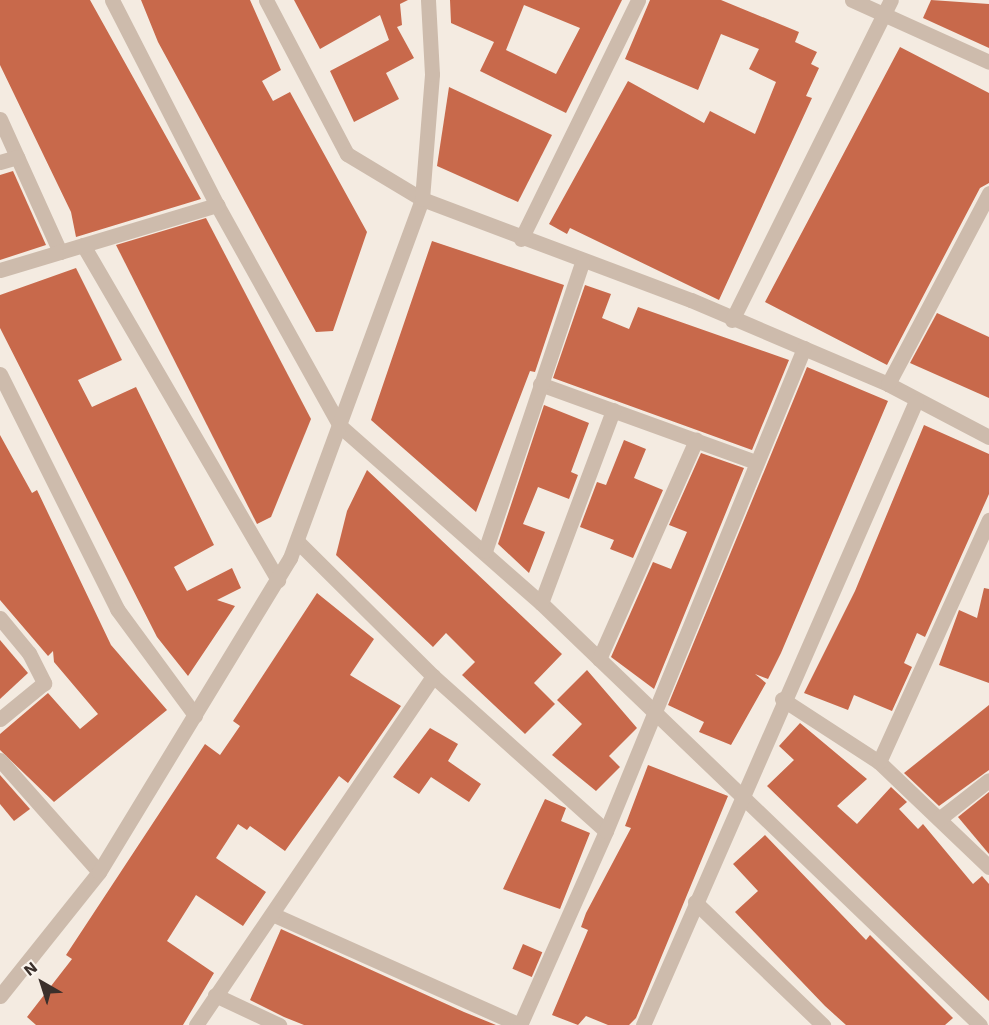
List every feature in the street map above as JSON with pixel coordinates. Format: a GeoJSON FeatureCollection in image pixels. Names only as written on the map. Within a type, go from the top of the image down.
{"type":"FeatureCollection","features":[{"type":"Feature","properties":{"kind":"street"},"geometry":{"type":"LineString","coordinates":[[112,0],[217,206],[340,426],[485,551],[541,603],[738,798],[980,1025]]}},
{"type":"Feature","properties":{"kind":"street"},"geometry":{"type":"LineString","coordinates":[[266,0],[347,154],[422,199],[582,264],[804,348],[888,384],[916,401],[989,437]]}},
{"type":"Feature","properties":{"kind":"street"},"geometry":{"type":"LineString","coordinates":[[0,996],[99,872],[278,580],[297,541],[422,199],[432,74],[428,0]]}},
{"type":"Feature","properties":{"kind":"street"},"geometry":{"type":"LineString","coordinates":[[521,239],[638,0]]}},
{"type":"Feature","properties":{"kind":"street"},"geometry":{"type":"LineString","coordinates":[[852,0],[888,7],[989,62]]}},
{"type":"Feature","properties":{"kind":"street"},"geometry":{"type":"LineString","coordinates":[[732,320],[888,7]]}},
{"type":"Feature","properties":{"kind":"street"},"geometry":{"type":"LineString","coordinates":[[0,119],[60,252]]}},
{"type":"Feature","properties":{"kind":"street"},"geometry":{"type":"LineString","coordinates":[[0,162],[17,157]]}},
{"type":"Feature","properties":{"kind":"street"},"geometry":{"type":"LineString","coordinates":[[888,384],[989,193]]}},
{"type":"Feature","properties":{"kind":"street"},"geometry":{"type":"LineString","coordinates":[[0,270],[217,206]]}},
{"type":"Feature","properties":{"kind":"street"},"geometry":{"type":"LineString","coordinates":[[83,245],[278,580]]}},
{"type":"Feature","properties":{"kind":"street"},"geometry":{"type":"LineString","coordinates":[[485,551],[582,264]]}},
{"type":"Feature","properties":{"kind":"street"},"geometry":{"type":"LineString","coordinates":[[272,914],[520,1025],[606,831],[650,712],[804,348]]}},
{"type":"Feature","properties":{"kind":"street"},"geometry":{"type":"LineString","coordinates":[[0,374],[117,609],[195,715]]}},
{"type":"Feature","properties":{"kind":"street"},"geometry":{"type":"LineString","coordinates":[[540,384],[756,462]]}},
{"type":"Feature","properties":{"kind":"street"},"geometry":{"type":"LineString","coordinates":[[643,1025],[738,798],[916,401]]}},
{"type":"Feature","properties":{"kind":"street"},"geometry":{"type":"LineString","coordinates":[[541,603],[613,410]]}},
{"type":"Feature","properties":{"kind":"street"},"geometry":{"type":"LineString","coordinates":[[599,659],[696,440]]}},
{"type":"Feature","properties":{"kind":"street"},"geometry":{"type":"LineString","coordinates":[[879,762],[989,520]]}},
{"type":"Feature","properties":{"kind":"street"},"geometry":{"type":"LineString","coordinates":[[297,541],[433,676],[606,831]]}},
{"type":"Feature","properties":{"kind":"street"},"geometry":{"type":"LineString","coordinates":[[0,618],[29,653],[44,683],[0,719]]}},
{"type":"Feature","properties":{"kind":"street"},"geometry":{"type":"LineString","coordinates":[[196,1025],[433,676]]}},
{"type":"Feature","properties":{"kind":"street"},"geometry":{"type":"LineString","coordinates":[[782,699],[879,762],[987,862]]}},
{"type":"Feature","properties":{"kind":"street"},"geometry":{"type":"LineString","coordinates":[[0,760],[99,872]]}},
{"type":"Feature","properties":{"kind":"street"},"geometry":{"type":"LineString","coordinates":[[939,819],[989,780]]}},
{"type":"Feature","properties":{"kind":"street"},"geometry":{"type":"LineString","coordinates":[[695,902],[823,1025]]}},
{"type":"Feature","properties":{"kind":"street"},"geometry":{"type":"LineString","coordinates":[[215,995],[279,1025]]}},
{"type":"Feature","properties":{"kind":"building"},"geometry":{"type":"Polygon","coordinates":[[[0,0],[90,0],[201,199],[76,237],[71,212],[0,65],[0,0]]]}},
{"type":"Feature","properties":{"kind":"building"},"geometry":{"type":"Polygon","coordinates":[[[141,0],[250,0],[281,70],[262,81],[273,101],[290,92],[367,232],[333,331],[316,332],[158,42],[141,0]]]}},
{"type":"Feature","properties":{"kind":"building"},"geometry":{"type":"Polygon","coordinates":[[[294,0],[408,0],[400,4],[402,25],[397,27],[414,58],[386,73],[399,99],[354,122],[330,71],[389,40],[380,15],[320,49],[294,0]]]}},
{"type":"Feature","properties":{"kind":"building"},"geometry":{"type":"Polygon","coordinates":[[[450,0],[622,0],[566,113],[480,71],[494,42],[451,23],[450,0]],[[524,5],[506,50],[556,74],[580,28],[524,5]]]}},
{"type":"Feature","properties":{"kind":"building"},"geometry":{"type":"Polygon","coordinates":[[[650,0],[721,0],[799,32],[795,42],[817,52],[811,64],[819,68],[806,96],[812,98],[719,300],[570,228],[567,234],[549,224],[628,81],[704,123],[710,111],[755,134],[776,82],[749,69],[759,49],[721,34],[698,90],[625,59],[650,0]]]}},
{"type":"Feature","properties":{"kind":"building"},"geometry":{"type":"Polygon","coordinates":[[[931,0],[989,4],[989,48],[923,18],[931,0]]]}},
{"type":"Feature","properties":{"kind":"building"},"geometry":{"type":"Polygon","coordinates":[[[900,47],[989,93],[989,183],[980,188],[887,365],[765,302],[900,47]]]}},
{"type":"Feature","properties":{"kind":"building"},"geometry":{"type":"Polygon","coordinates":[[[449,87],[552,135],[518,202],[437,166],[449,87]]]}},
{"type":"Feature","properties":{"kind":"building"},"geometry":{"type":"Polygon","coordinates":[[[13,171],[46,245],[0,260],[0,175],[13,171]]]}},
{"type":"Feature","properties":{"kind":"building"},"geometry":{"type":"Polygon","coordinates":[[[206,218],[311,419],[271,517],[257,524],[116,245],[206,218]]]}},
{"type":"Feature","properties":{"kind":"building"},"geometry":{"type":"Polygon","coordinates":[[[432,241],[564,285],[535,372],[530,371],[476,512],[371,420],[432,241]]]}},
{"type":"Feature","properties":{"kind":"building"},"geometry":{"type":"Polygon","coordinates":[[[76,268],[122,360],[78,380],[92,407],[136,387],[214,545],[174,567],[187,591],[232,568],[241,588],[217,600],[235,606],[188,676],[157,637],[0,328],[0,295],[76,268]]]}},
{"type":"Feature","properties":{"kind":"building"},"geometry":{"type":"Polygon","coordinates":[[[585,285],[611,294],[602,318],[629,329],[638,307],[789,360],[752,450],[553,378],[585,285]]]}},
{"type":"Feature","properties":{"kind":"building"},"geometry":{"type":"Polygon","coordinates":[[[937,313],[989,337],[989,398],[910,363],[937,313]]]}},
{"type":"Feature","properties":{"kind":"building"},"geometry":{"type":"Polygon","coordinates":[[[807,367],[888,401],[781,653],[768,679],[755,674],[766,683],[731,745],[699,732],[704,722],[668,705],[807,367]]]}},
{"type":"Feature","properties":{"kind":"building"},"geometry":{"type":"Polygon","coordinates":[[[544,405],[589,423],[571,472],[578,475],[569,499],[538,487],[523,524],[545,532],[529,573],[498,544],[544,405]]]}},
{"type":"Feature","properties":{"kind":"building"},"geometry":{"type":"Polygon","coordinates":[[[924,425],[989,454],[989,494],[925,637],[917,633],[904,663],[912,667],[892,711],[854,695],[848,710],[804,693],[855,591],[924,425]]]}},
{"type":"Feature","properties":{"kind":"building"},"geometry":{"type":"Polygon","coordinates":[[[0,435],[32,493],[37,490],[111,645],[167,710],[54,802],[0,750],[0,734],[48,693],[80,729],[98,714],[54,662],[53,651],[48,656],[0,600],[0,435]]]}},
{"type":"Feature","properties":{"kind":"building"},"geometry":{"type":"Polygon","coordinates":[[[624,440],[646,449],[634,478],[663,490],[633,558],[610,549],[614,540],[580,527],[597,482],[606,485],[624,440]]]}},
{"type":"Feature","properties":{"kind":"building"},"geometry":{"type":"Polygon","coordinates":[[[701,453],[744,468],[654,689],[611,657],[653,562],[671,569],[687,532],[669,525],[701,453]]]}},
{"type":"Feature","properties":{"kind":"building"},"geometry":{"type":"Polygon","coordinates":[[[367,470],[562,654],[534,683],[555,704],[525,734],[462,675],[475,662],[446,633],[433,647],[336,555],[347,511],[367,470]]]}},
{"type":"Feature","properties":{"kind":"building"},"geometry":{"type":"Polygon","coordinates":[[[984,588],[989,589],[989,683],[939,665],[959,610],[977,618],[984,588]]]}},
{"type":"Feature","properties":{"kind":"building"},"geometry":{"type":"Polygon","coordinates":[[[317,593],[374,639],[350,675],[401,706],[348,783],[339,776],[285,851],[250,826],[247,830],[238,824],[216,858],[266,892],[243,926],[196,895],[167,941],[214,973],[183,1025],[36,1025],[27,1017],[72,959],[66,955],[205,744],[220,755],[240,726],[233,721],[317,593]]]}},
{"type":"Feature","properties":{"kind":"building"},"geometry":{"type":"Polygon","coordinates":[[[0,640],[28,673],[0,699],[0,640]]]}},
{"type":"Feature","properties":{"kind":"building"},"geometry":{"type":"Polygon","coordinates":[[[587,670],[637,728],[609,756],[620,767],[596,791],[552,755],[582,724],[557,700],[587,670]]]}},
{"type":"Feature","properties":{"kind":"building"},"geometry":{"type":"Polygon","coordinates":[[[989,705],[989,770],[939,806],[904,773],[989,705]]]}},
{"type":"Feature","properties":{"kind":"building"},"geometry":{"type":"Polygon","coordinates":[[[800,723],[867,779],[837,806],[857,824],[891,787],[907,802],[899,809],[918,829],[923,824],[973,884],[982,876],[989,884],[989,1001],[767,786],[794,760],[779,746],[800,723]]]}},
{"type":"Feature","properties":{"kind":"building"},"geometry":{"type":"Polygon","coordinates":[[[430,728],[458,744],[448,761],[481,784],[469,802],[431,777],[419,794],[393,777],[430,728]]]}},
{"type":"Feature","properties":{"kind":"building"},"geometry":{"type":"Polygon","coordinates":[[[648,765],[728,796],[636,1018],[629,1025],[608,1025],[586,1016],[578,1025],[552,1015],[588,930],[581,927],[586,913],[631,828],[625,826],[648,765]]]}},
{"type":"Feature","properties":{"kind":"building"},"geometry":{"type":"Polygon","coordinates":[[[0,775],[30,809],[14,821],[0,804],[0,775]]]}},
{"type":"Feature","properties":{"kind":"building"},"geometry":{"type":"Polygon","coordinates":[[[989,792],[989,854],[958,817],[989,792]]]}},
{"type":"Feature","properties":{"kind":"building"},"geometry":{"type":"Polygon","coordinates":[[[545,799],[566,808],[561,821],[590,833],[560,909],[503,889],[545,799]]]}},
{"type":"Feature","properties":{"kind":"building"},"geometry":{"type":"Polygon","coordinates":[[[765,835],[866,940],[870,935],[953,1018],[945,1025],[846,1025],[825,1006],[735,912],[758,891],[733,864],[765,835]]]}},
{"type":"Feature","properties":{"kind":"building"},"geometry":{"type":"Polygon","coordinates":[[[281,929],[496,1025],[304,1025],[284,1017],[250,1000],[281,929]]]}},
{"type":"Feature","properties":{"kind":"building"},"geometry":{"type":"Polygon","coordinates":[[[523,944],[542,952],[532,977],[512,969],[523,944]]]}}]}
